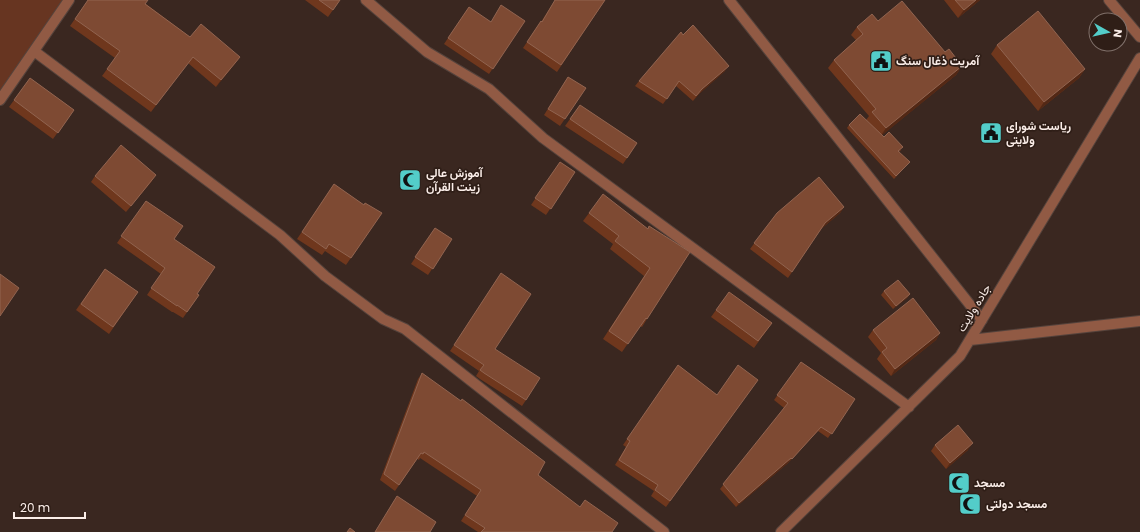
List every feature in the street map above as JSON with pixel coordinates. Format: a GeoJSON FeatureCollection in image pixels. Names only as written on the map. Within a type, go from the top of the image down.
{"type":"FeatureCollection","features":[{"type":"Feature","properties":{"kind":"street"},"geometry":{"type":"LineString","coordinates":[[0,100],[69,0]]}},
{"type":"Feature","properties":{"kind":"street"},"geometry":{"type":"LineString","coordinates":[[366,0],[427,52],[489,89],[543,138],[909,407]]}},
{"type":"Feature","properties":{"kind":"street"},"geometry":{"type":"LineString","coordinates":[[729,0],[982,320]]}},
{"type":"Feature","properties":{"kind":"street"},"geometry":{"type":"LineString","coordinates":[[1109,0],[1140,37]]}},
{"type":"Feature","properties":{"kind":"street"},"geometry":{"type":"LineString","coordinates":[[34,51],[280,235],[325,276],[383,319],[405,329],[664,532]]}},
{"type":"Feature","properties":{"kind":"street","name":"جاده ولایت"},"geometry":{"type":"LineString","coordinates":[[781,532],[960,356],[1140,58]]}},
{"type":"Feature","properties":{"kind":"street"},"geometry":{"type":"LineString","coordinates":[[970,340],[1140,321]]}},
{"type":"Feature","properties":{"kind":"shaded area"},"geometry":{"type":"Polygon","coordinates":[[[0,0],[67,0],[0,99],[0,0]]]}},
{"type":"Feature","properties":{"kind":"building"},"geometry":{"type":"Polygon","coordinates":[[[88,0],[148,0],[145,4],[190,37],[201,24],[240,57],[221,80],[193,57],[156,105],[107,69],[120,51],[75,19],[88,0]]]}},
{"type":"Feature","properties":{"kind":"building"},"geometry":{"type":"Polygon","coordinates":[[[319,0],[340,0],[333,10],[319,0]]]}},
{"type":"Feature","properties":{"kind":"building"},"geometry":{"type":"Polygon","coordinates":[[[555,0],[605,0],[561,65],[527,42],[541,21],[542,22],[555,0]]]}},
{"type":"Feature","properties":{"kind":"building"},"geometry":{"type":"Polygon","coordinates":[[[955,0],[976,0],[964,10],[955,0]]]}},
{"type":"Feature","properties":{"kind":"building"},"geometry":{"type":"Polygon","coordinates":[[[902,1],[945,52],[949,49],[962,66],[886,128],[872,112],[876,109],[834,60],[863,34],[857,27],[872,14],[878,21],[902,1]]]}},
{"type":"Feature","properties":{"kind":"building"},"geometry":{"type":"Polygon","coordinates":[[[501,5],[525,21],[493,69],[448,38],[469,7],[491,22],[501,5]]]}},
{"type":"Feature","properties":{"kind":"building"},"geometry":{"type":"Polygon","coordinates":[[[1038,11],[1085,69],[1044,102],[997,45],[1038,11]]]}},
{"type":"Feature","properties":{"kind":"building"},"geometry":{"type":"Polygon","coordinates":[[[693,25],[729,66],[696,96],[679,81],[667,99],[639,81],[681,32],[683,35],[693,25]]]}},
{"type":"Feature","properties":{"kind":"building"},"geometry":{"type":"Polygon","coordinates":[[[568,77],[586,88],[565,119],[548,109],[568,77]]]}},
{"type":"Feature","properties":{"kind":"building"},"geometry":{"type":"Polygon","coordinates":[[[30,78],[74,110],[58,133],[14,100],[30,78]]]}},
{"type":"Feature","properties":{"kind":"building"},"geometry":{"type":"Polygon","coordinates":[[[580,105],[637,143],[627,158],[570,119],[580,105]]]}},
{"type":"Feature","properties":{"kind":"building"},"geometry":{"type":"Polygon","coordinates":[[[860,114],[884,137],[889,132],[903,147],[898,151],[910,162],[896,176],[849,125],[860,114]]]}},
{"type":"Feature","properties":{"kind":"building"},"geometry":{"type":"Polygon","coordinates":[[[121,145],[156,175],[131,206],[95,176],[121,145]]]}},
{"type":"Feature","properties":{"kind":"building"},"geometry":{"type":"Polygon","coordinates":[[[560,162],[575,172],[551,209],[535,198],[560,162]]]}},
{"type":"Feature","properties":{"kind":"building"},"geometry":{"type":"Polygon","coordinates":[[[819,177],[844,207],[825,223],[792,272],[754,243],[777,213],[819,177]]]}},
{"type":"Feature","properties":{"kind":"building"},"geometry":{"type":"Polygon","coordinates":[[[334,184],[364,205],[365,203],[382,213],[351,258],[329,244],[326,249],[302,232],[334,184]]]}},
{"type":"Feature","properties":{"kind":"building"},"geometry":{"type":"Polygon","coordinates":[[[603,194],[648,229],[649,226],[690,252],[647,319],[646,318],[628,344],[609,331],[650,268],[615,241],[619,236],[589,213],[603,194]]]}},
{"type":"Feature","properties":{"kind":"building"},"geometry":{"type":"Polygon","coordinates":[[[146,201],[183,226],[174,239],[215,267],[197,294],[199,295],[187,312],[151,288],[165,268],[121,236],[146,201]]]}},
{"type":"Feature","properties":{"kind":"building"},"geometry":{"type":"Polygon","coordinates":[[[435,228],[452,239],[433,269],[415,257],[435,228]]]}},
{"type":"Feature","properties":{"kind":"building"},"geometry":{"type":"Polygon","coordinates":[[[105,269],[138,292],[113,327],[81,304],[105,269]]]}},
{"type":"Feature","properties":{"kind":"building"},"geometry":{"type":"Polygon","coordinates":[[[501,273],[531,294],[495,349],[540,378],[526,400],[480,370],[484,365],[454,345],[501,273]]]}},
{"type":"Feature","properties":{"kind":"building"},"geometry":{"type":"Polygon","coordinates":[[[0,274],[19,288],[0,316],[0,274]]]}},
{"type":"Feature","properties":{"kind":"building"},"geometry":{"type":"Polygon","coordinates":[[[898,280],[910,294],[896,306],[884,291],[898,280]]]}},
{"type":"Feature","properties":{"kind":"building"},"geometry":{"type":"Polygon","coordinates":[[[729,292],[772,323],[758,341],[716,310],[729,292]]]}},
{"type":"Feature","properties":{"kind":"building"},"geometry":{"type":"Polygon","coordinates":[[[913,298],[940,333],[895,369],[882,352],[887,348],[873,330],[913,298]]]}},
{"type":"Feature","properties":{"kind":"building"},"geometry":{"type":"Polygon","coordinates":[[[801,362],[855,399],[832,434],[821,427],[792,459],[791,458],[739,503],[723,484],[788,403],[777,395],[801,362]]]}},
{"type":"Feature","properties":{"kind":"building"},"geometry":{"type":"Polygon","coordinates":[[[678,365],[717,395],[738,365],[758,380],[670,501],[655,490],[658,485],[619,460],[630,441],[627,439],[678,365]]]}},
{"type":"Feature","properties":{"kind":"building"},"geometry":{"type":"Polygon","coordinates":[[[422,373],[461,401],[462,399],[545,462],[538,475],[580,507],[585,500],[618,523],[612,532],[481,532],[485,528],[465,515],[481,490],[424,452],[423,454],[421,453],[399,485],[384,474],[422,373]]]}},
{"type":"Feature","properties":{"kind":"building"},"geometry":{"type":"Polygon","coordinates":[[[958,425],[973,443],[950,463],[935,445],[958,425]]]}},
{"type":"Feature","properties":{"kind":"building"},"geometry":{"type":"Polygon","coordinates":[[[397,496],[436,522],[430,532],[375,532],[397,496]]]}},
{"type":"Feature","properties":{"kind":"building"},"geometry":{"type":"Polygon","coordinates":[[[350,528],[355,532],[347,532],[350,528]]]}},
{"type":"Feature","properties":{"kind":"place","name":"آمریت ذغال سنگ"},"geometry":{"type":"Point","coordinates":[881,61]}},
{"type":"Feature","properties":{"kind":"place","name":"ریاست شورای ولایتی"},"geometry":{"type":"Point","coordinates":[991,133]}},
{"type":"Feature","properties":{"kind":"place","name":"آموزش عالی زینت القرآن"},"geometry":{"type":"Point","coordinates":[410,180]}},
{"type":"Feature","properties":{"kind":"place","name":"مسجد"},"geometry":{"type":"Point","coordinates":[959,483]}},
{"type":"Feature","properties":{"kind":"place","name":"مسجد دولتی"},"geometry":{"type":"Point","coordinates":[970,504]}}]}
